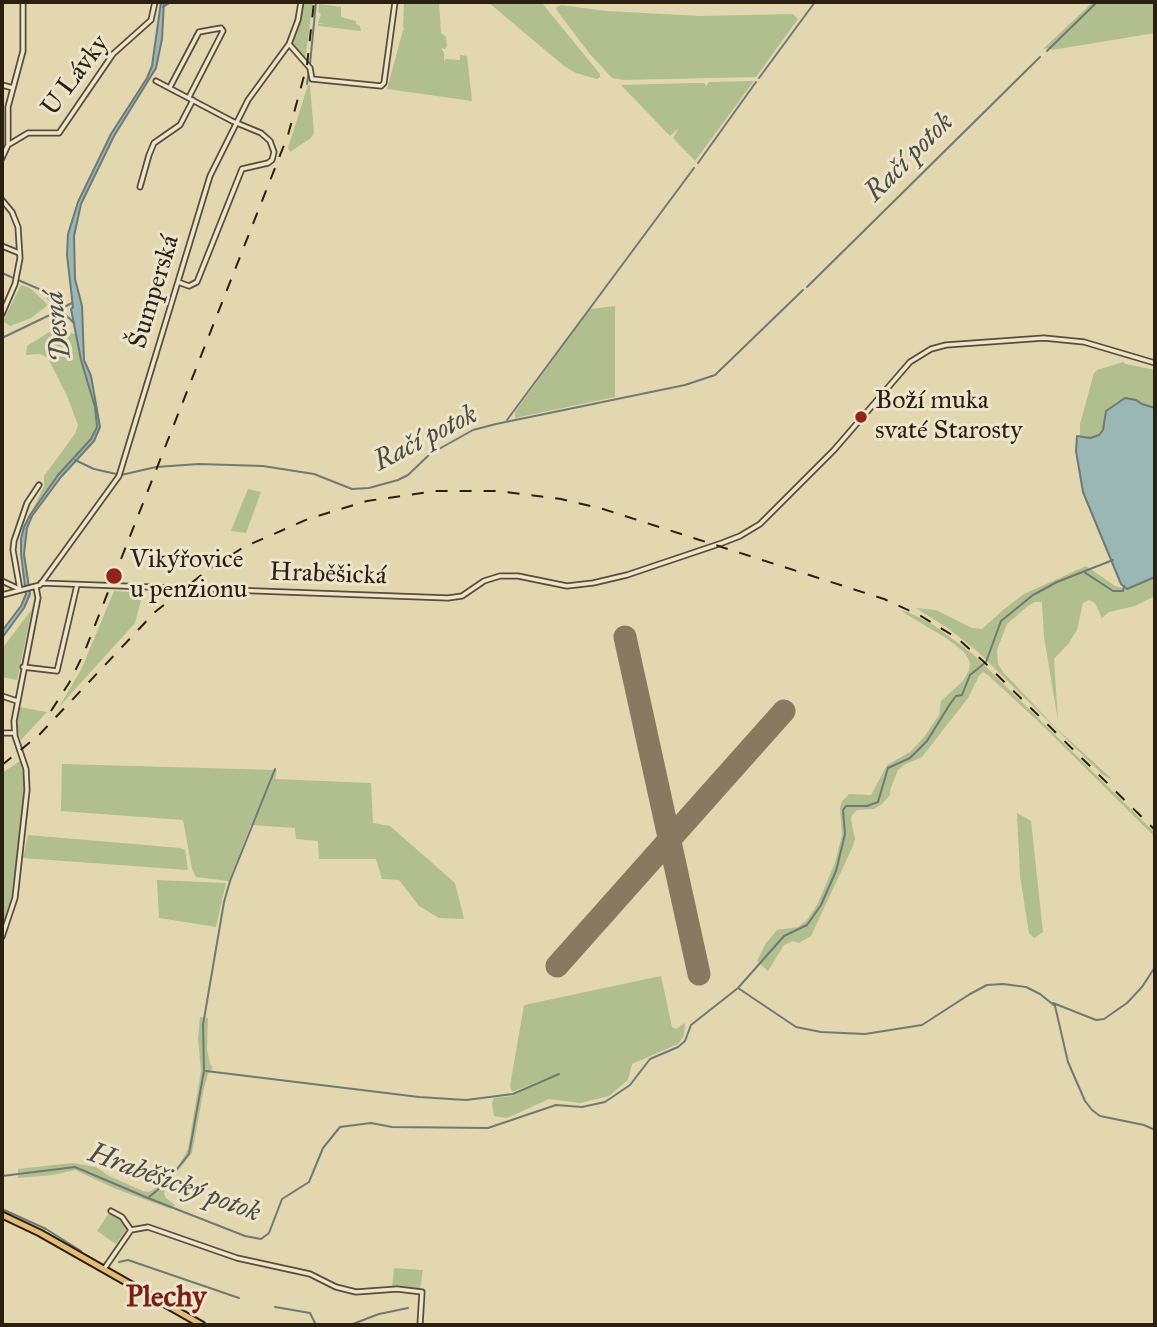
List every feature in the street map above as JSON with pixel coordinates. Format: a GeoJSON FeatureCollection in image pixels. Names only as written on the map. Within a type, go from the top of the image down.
{"type":"FeatureCollection","features":[{"type":"Feature","properties":{"kind":"main road"},"geometry":{"type":"LineString","coordinates":[[2,1215],[40,1233],[202,1325]]}},
{"type":"Feature","properties":{"kind":"street"},"geometry":{"type":"LineString","coordinates":[[2,158],[8,107],[23,51],[23,2]]}},
{"type":"Feature","properties":{"kind":"street","name":"U Lávky"},"geometry":{"type":"LineString","coordinates":[[5,148],[28,133],[59,134],[113,54],[151,20],[155,2]]}},
{"type":"Feature","properties":{"kind":"street","name":"Šumperská"},"geometry":{"type":"LineString","coordinates":[[34,588],[41,583],[119,475],[207,185],[248,100],[289,44],[301,2]]}},
{"type":"Feature","properties":{"kind":"street"},"geometry":{"type":"LineString","coordinates":[[289,44],[310,68],[312,79],[381,86],[384,83],[395,2]]}},
{"type":"Feature","properties":{"kind":"street"},"geometry":{"type":"LineString","coordinates":[[140,187],[154,144],[180,125],[223,31],[221,28],[199,32],[170,88]]}},
{"type":"Feature","properties":{"kind":"street"},"geometry":{"type":"LineString","coordinates":[[156,81],[236,123],[261,132],[273,147],[274,156],[268,163],[243,169],[197,282],[189,286],[178,282]]}},
{"type":"Feature","properties":{"kind":"street"},"geometry":{"type":"LineString","coordinates":[[2,85],[13,88]]}},
{"type":"Feature","properties":{"kind":"street"},"geometry":{"type":"LineString","coordinates":[[2,200],[12,212],[18,226],[19,253],[16,282],[2,314]]}},
{"type":"Feature","properties":{"kind":"street"},"geometry":{"type":"LineString","coordinates":[[2,246],[19,253]]}},
{"type":"Feature","properties":{"kind":"street","name":"Hraběšická"},"geometry":{"type":"LineString","coordinates":[[41,583],[448,598],[462,596],[484,581],[509,575],[556,585],[578,586],[636,572],[740,536],[769,516],[834,450],[910,362],[931,349],[946,345],[1044,338],[1084,342],[1155,363]]}},
{"type":"Feature","properties":{"kind":"street"},"geometry":{"type":"LineString","coordinates":[[22,590],[13,550],[14,541],[27,503],[40,485]]}},
{"type":"Feature","properties":{"kind":"street"},"geometry":{"type":"LineString","coordinates":[[2,581],[22,590]]}},
{"type":"Feature","properties":{"kind":"street"},"geometry":{"type":"LineString","coordinates":[[22,668],[57,671],[77,585]]}},
{"type":"Feature","properties":{"kind":"street"},"geometry":{"type":"LineString","coordinates":[[2,595],[34,588],[38,598],[17,701],[14,733],[25,766],[27,785],[15,898],[2,937]]}},
{"type":"Feature","properties":{"kind":"street"},"geometry":{"type":"LineString","coordinates":[[2,696],[17,701]]}},
{"type":"Feature","properties":{"kind":"street"},"geometry":{"type":"LineString","coordinates":[[2,733],[14,733]]}},
{"type":"Feature","properties":{"kind":"street"},"geometry":{"type":"LineString","coordinates":[[111,1211],[122,1217],[131,1230]]}},
{"type":"Feature","properties":{"kind":"street"},"geometry":{"type":"LineString","coordinates":[[104,1270],[131,1230],[148,1227],[183,1242],[237,1258],[310,1273],[336,1287],[356,1292],[397,1289],[422,1292],[420,1325]]}},
{"type":"Feature","properties":{"kind":"green space"},"geometry":{"type":"Polygon","coordinates":[[[304,2],[313,2],[305,60],[292,43],[304,2]]]}},
{"type":"Feature","properties":{"kind":"green space"},"geometry":{"type":"Polygon","coordinates":[[[404,2],[439,2],[441,33],[446,37],[447,46],[445,49],[441,48],[444,61],[460,60],[460,55],[467,56],[472,101],[387,89],[405,29],[404,2]]]}},
{"type":"Feature","properties":{"kind":"green space"},"geometry":{"type":"Polygon","coordinates":[[[488,2],[542,3],[600,77],[597,79],[576,73],[564,66],[488,2]]]}},
{"type":"Feature","properties":{"kind":"green space"},"geometry":{"type":"Polygon","coordinates":[[[1093,2],[1155,2],[1155,33],[1052,50],[1043,49],[1093,2]]]}},
{"type":"Feature","properties":{"kind":"green space"},"geometry":{"type":"Polygon","coordinates":[[[319,4],[341,7],[341,17],[356,21],[361,31],[318,26],[325,24],[318,23],[321,14],[318,12],[319,4]]]}},
{"type":"Feature","properties":{"kind":"green space"},"geometry":{"type":"Polygon","coordinates":[[[561,5],[606,11],[700,16],[793,14],[798,19],[756,77],[624,80],[612,78],[589,53],[558,12],[556,8],[561,5]]]}},
{"type":"Feature","properties":{"kind":"green space"},"geometry":{"type":"Polygon","coordinates":[[[754,81],[695,161],[673,138],[679,128],[670,136],[621,85],[704,83],[706,86],[709,82],[754,81]]]}},
{"type":"Feature","properties":{"kind":"green space"},"geometry":{"type":"Polygon","coordinates":[[[308,85],[314,133],[290,152],[288,148],[308,85]]]}},
{"type":"Feature","properties":{"kind":"green space"},"geometry":{"type":"Polygon","coordinates":[[[21,285],[30,288],[48,305],[31,318],[10,326],[4,319],[21,285]]]}},
{"type":"Feature","properties":{"kind":"green space"},"geometry":{"type":"Polygon","coordinates":[[[615,306],[615,397],[515,418],[515,412],[590,309],[615,306]]]}},
{"type":"Feature","properties":{"kind":"green space"},"geometry":{"type":"Polygon","coordinates":[[[51,331],[77,334],[81,360],[95,407],[97,427],[91,439],[58,475],[30,515],[44,486],[44,476],[75,434],[78,425],[48,358],[40,354],[26,355],[27,346],[51,331]]]}},
{"type":"Feature","properties":{"kind":"green space"},"geometry":{"type":"Polygon","coordinates":[[[1123,362],[1155,370],[1155,408],[1131,399],[1117,402],[1107,412],[1102,432],[1095,437],[1080,437],[1080,424],[1094,373],[1123,362]]]}},
{"type":"Feature","properties":{"kind":"green space"},"geometry":{"type":"Polygon","coordinates":[[[248,489],[261,492],[246,533],[231,531],[248,489]]]}},
{"type":"Feature","properties":{"kind":"green space"},"geometry":{"type":"Polygon","coordinates":[[[1086,566],[1115,586],[1127,589],[1155,577],[1155,596],[1135,606],[1109,612],[1102,618],[1095,603],[1089,600],[1083,603],[1077,630],[1054,659],[1058,721],[1044,637],[1042,602],[1028,606],[1007,624],[997,650],[998,664],[1055,727],[1113,780],[1103,775],[977,651],[916,608],[936,610],[972,628],[982,629],[1024,594],[1086,566]]]}},
{"type":"Feature","properties":{"kind":"green space"},"geometry":{"type":"Polygon","coordinates":[[[114,591],[143,593],[135,623],[50,717],[81,670],[114,591]]]}},
{"type":"Feature","properties":{"kind":"green space"},"geometry":{"type":"Polygon","coordinates":[[[32,609],[17,680],[2,677],[2,649],[32,609]]]}},
{"type":"Feature","properties":{"kind":"green space"},"geometry":{"type":"Polygon","coordinates":[[[901,611],[932,624],[973,654],[1155,833],[1155,837],[1041,724],[983,672],[968,698],[922,757],[898,770],[890,795],[882,804],[874,809],[857,810],[852,815],[855,839],[853,846],[811,936],[799,943],[793,941],[784,945],[768,971],[757,961],[766,943],[777,930],[798,927],[807,920],[817,905],[835,863],[842,835],[842,801],[849,794],[871,795],[887,765],[910,752],[924,737],[939,715],[941,701],[963,681],[969,670],[970,662],[964,652],[901,611]]]}},
{"type":"Feature","properties":{"kind":"green space"},"geometry":{"type":"Polygon","coordinates":[[[19,707],[47,712],[21,740],[16,725],[19,707]]]}},
{"type":"Feature","properties":{"kind":"green space"},"geometry":{"type":"Polygon","coordinates":[[[20,761],[24,794],[12,896],[2,929],[2,773],[20,761]]]}},
{"type":"Feature","properties":{"kind":"green space"},"geometry":{"type":"Polygon","coordinates":[[[62,764],[277,770],[275,779],[371,783],[373,823],[390,826],[455,883],[464,919],[439,918],[419,906],[399,880],[382,879],[376,859],[319,859],[318,841],[296,839],[295,828],[251,825],[229,881],[196,877],[192,869],[183,820],[61,811],[62,764]]]}},
{"type":"Feature","properties":{"kind":"green space"},"geometry":{"type":"Polygon","coordinates":[[[1017,813],[1031,821],[1043,932],[1034,938],[1029,933],[1020,876],[1017,813]]]}},
{"type":"Feature","properties":{"kind":"green space"},"geometry":{"type":"Polygon","coordinates":[[[28,835],[180,848],[185,850],[188,870],[23,858],[28,835]]]}},
{"type":"Feature","properties":{"kind":"green space"},"geometry":{"type":"Polygon","coordinates":[[[157,880],[226,883],[216,927],[159,918],[157,880]]]}},
{"type":"Feature","properties":{"kind":"green space"},"geometry":{"type":"Polygon","coordinates":[[[661,976],[672,1027],[676,1029],[685,1023],[684,1036],[678,1044],[632,1064],[628,1080],[609,1096],[580,1103],[549,1099],[506,1118],[494,1116],[494,1098],[512,1096],[558,1075],[512,1092],[510,1086],[524,1005],[661,976]]]}},
{"type":"Feature","properties":{"kind":"green space"},"geometry":{"type":"Polygon","coordinates":[[[200,1017],[208,1018],[207,1049],[213,1067],[204,1088],[192,1153],[166,1186],[164,1194],[175,1205],[171,1209],[116,1189],[75,1170],[18,1178],[18,1169],[72,1163],[96,1167],[109,1176],[143,1191],[149,1192],[156,1188],[179,1165],[188,1149],[201,1071],[198,1039],[200,1017]]]}},
{"type":"Feature","properties":{"kind":"green space"},"geometry":{"type":"Polygon","coordinates":[[[109,1213],[119,1219],[127,1229],[116,1244],[97,1231],[109,1213]]]}},
{"type":"Feature","properties":{"kind":"green space"},"geometry":{"type":"Polygon","coordinates":[[[394,1268],[423,1270],[420,1289],[392,1288],[394,1268]]]}},
{"type":"Feature","properties":{"kind":"water"},"geometry":{"type":"Polygon","coordinates":[[[161,2],[164,2],[162,39],[156,68],[114,136],[81,204],[74,236],[75,279],[82,306],[84,360],[91,376],[100,427],[94,441],[61,477],[32,516],[27,528],[24,554],[30,594],[24,608],[2,638],[2,631],[21,606],[26,594],[21,554],[24,527],[58,475],[91,439],[97,427],[95,407],[81,360],[71,309],[68,234],[78,202],[111,134],[152,66],[161,2]]]}},
{"type":"Feature","properties":{"kind":"water"},"geometry":{"type":"Polygon","coordinates":[[[1125,398],[1155,408],[1155,577],[1127,589],[1121,584],[1083,492],[1076,451],[1077,436],[1090,438],[1099,435],[1103,430],[1106,411],[1125,398]]]}},
{"type":"Feature","properties":{"kind":"waterway"},"geometry":{"type":"LineString","coordinates":[[163,7],[171,2]]}},
{"type":"Feature","properties":{"kind":"waterway"},"geometry":{"type":"LineString","coordinates":[[310,64],[316,2]]}},
{"type":"Feature","properties":{"kind":"waterway"},"geometry":{"type":"LineString","coordinates":[[759,78],[815,2]]}},
{"type":"Feature","properties":{"kind":"waterway","name":"Račí potok"},"geometry":{"type":"LineString","coordinates":[[1047,51],[1097,2]]}},
{"type":"Feature","properties":{"kind":"waterway","name":"Račí potok"},"geometry":{"type":"LineString","coordinates":[[807,287],[1040,57]]}},
{"type":"Feature","properties":{"kind":"waterway"},"geometry":{"type":"LineString","coordinates":[[307,84],[309,71]]}},
{"type":"Feature","properties":{"kind":"waterway"},"geometry":{"type":"LineString","coordinates":[[698,163],[756,82]]}},
{"type":"Feature","properties":{"kind":"waterway"},"geometry":{"type":"LineString","coordinates":[[507,420],[694,168]]}},
{"type":"Feature","properties":{"kind":"waterway","name":"Desná"},"geometry":{"type":"LineString","coordinates":[[2,273],[39,289],[74,323]]}},
{"type":"Feature","properties":{"kind":"waterway","name":"Račí potok"},"geometry":{"type":"LineString","coordinates":[[75,460],[94,469],[121,475],[156,467],[199,464],[263,466],[314,474],[352,489],[369,488],[408,475],[430,454],[473,430],[685,385],[715,375],[803,290]]}},
{"type":"Feature","properties":{"kind":"waterway","name":"Desná"},"geometry":{"type":"LineString","coordinates":[[62,308],[72,303]]}},
{"type":"Feature","properties":{"kind":"waterway","name":"Desná"},"geometry":{"type":"LineString","coordinates":[[2,338],[56,312]]}},
{"type":"Feature","properties":{"kind":"waterway","name":"Hraběšický potok"},"geometry":{"type":"LineString","coordinates":[[2,1176],[75,1167],[245,1236],[261,1239],[269,1233],[282,1199],[309,1182],[323,1148],[340,1127],[371,1123],[392,1127],[488,1128],[556,1105],[582,1107],[605,1102],[630,1085],[650,1059],[678,1047],[685,1041],[691,1025],[738,988],[784,936],[807,925],[821,905],[836,871],[845,834],[843,810],[846,806],[867,806],[878,802],[888,768],[910,758],[927,741],[956,696],[962,695],[970,675],[986,662],[1001,621],[1033,595],[1057,582],[1113,560]]}},
{"type":"Feature","properties":{"kind":"waterway"},"geometry":{"type":"LineString","coordinates":[[1084,572],[1113,591],[1123,591],[1124,586]]}},
{"type":"Feature","properties":{"kind":"waterway"},"geometry":{"type":"LineString","coordinates":[[149,1197],[165,1184],[189,1154],[204,1071],[203,1025],[224,902],[275,769]]}},
{"type":"Feature","properties":{"kind":"waterway"},"geometry":{"type":"LineString","coordinates":[[1053,1003],[1096,1020],[1104,1019],[1127,1003],[1155,967]]}},
{"type":"Feature","properties":{"kind":"waterway"},"geometry":{"type":"LineString","coordinates":[[738,988],[796,1027],[821,1032],[865,1034],[922,1025],[987,985],[1026,987],[1055,1006],[1068,1062],[1085,1101],[1092,1110],[1100,1116],[1144,1125],[1155,1130]]}},
{"type":"Feature","properties":{"kind":"waterway"},"geometry":{"type":"LineString","coordinates":[[206,1071],[419,1097],[466,1100],[513,1094],[559,1074]]}},
{"type":"Feature","properties":{"kind":"waterway"},"geometry":{"type":"LineString","coordinates":[[2,1209],[46,1229],[81,1251]]}},
{"type":"Feature","properties":{"kind":"waterway"},"geometry":{"type":"LineString","coordinates":[[119,1262],[128,1260],[239,1298]]}},
{"type":"Feature","properties":{"kind":"waterway"},"geometry":{"type":"LineString","coordinates":[[275,1307],[310,1313],[316,1325]]}},
{"type":"Feature","properties":{"kind":"waterway"},"geometry":{"type":"LineString","coordinates":[[350,1325],[379,1314],[408,1308]]}},
{"type":"Feature","properties":{"kind":"runway"},"geometry":{"type":"LineString","coordinates":[[625,637],[699,974]]}},
{"type":"Feature","properties":{"kind":"runway"},"geometry":{"type":"LineString","coordinates":[[557,966],[784,711]]}},
{"type":"Feature","properties":{"kind":"railway"},"geometry":{"type":"LineString","coordinates":[[51,711],[84,653],[288,135],[307,65],[314,2]]}},
{"type":"Feature","properties":{"kind":"railway"},"geometry":{"type":"LineString","coordinates":[[2,765],[39,735],[155,612],[209,569],[244,547],[308,519],[367,501],[435,491],[498,491],[561,499],[603,509],[884,599],[921,616],[957,638],[983,661],[1155,830]]}},
{"type":"Feature","properties":{"kind":"place","name":"Boží muka svaté Starosty"},"geometry":{"type":"Point","coordinates":[861,417]}},
{"type":"Feature","properties":{"kind":"place","name":"Vikýřovice u penzionu"},"geometry":{"type":"Point","coordinates":[114,576]}},
{"type":"Feature","properties":{"kind":"district","name":"Plechy"},"geometry":{"type":"Point","coordinates":[166,1299]}}]}
